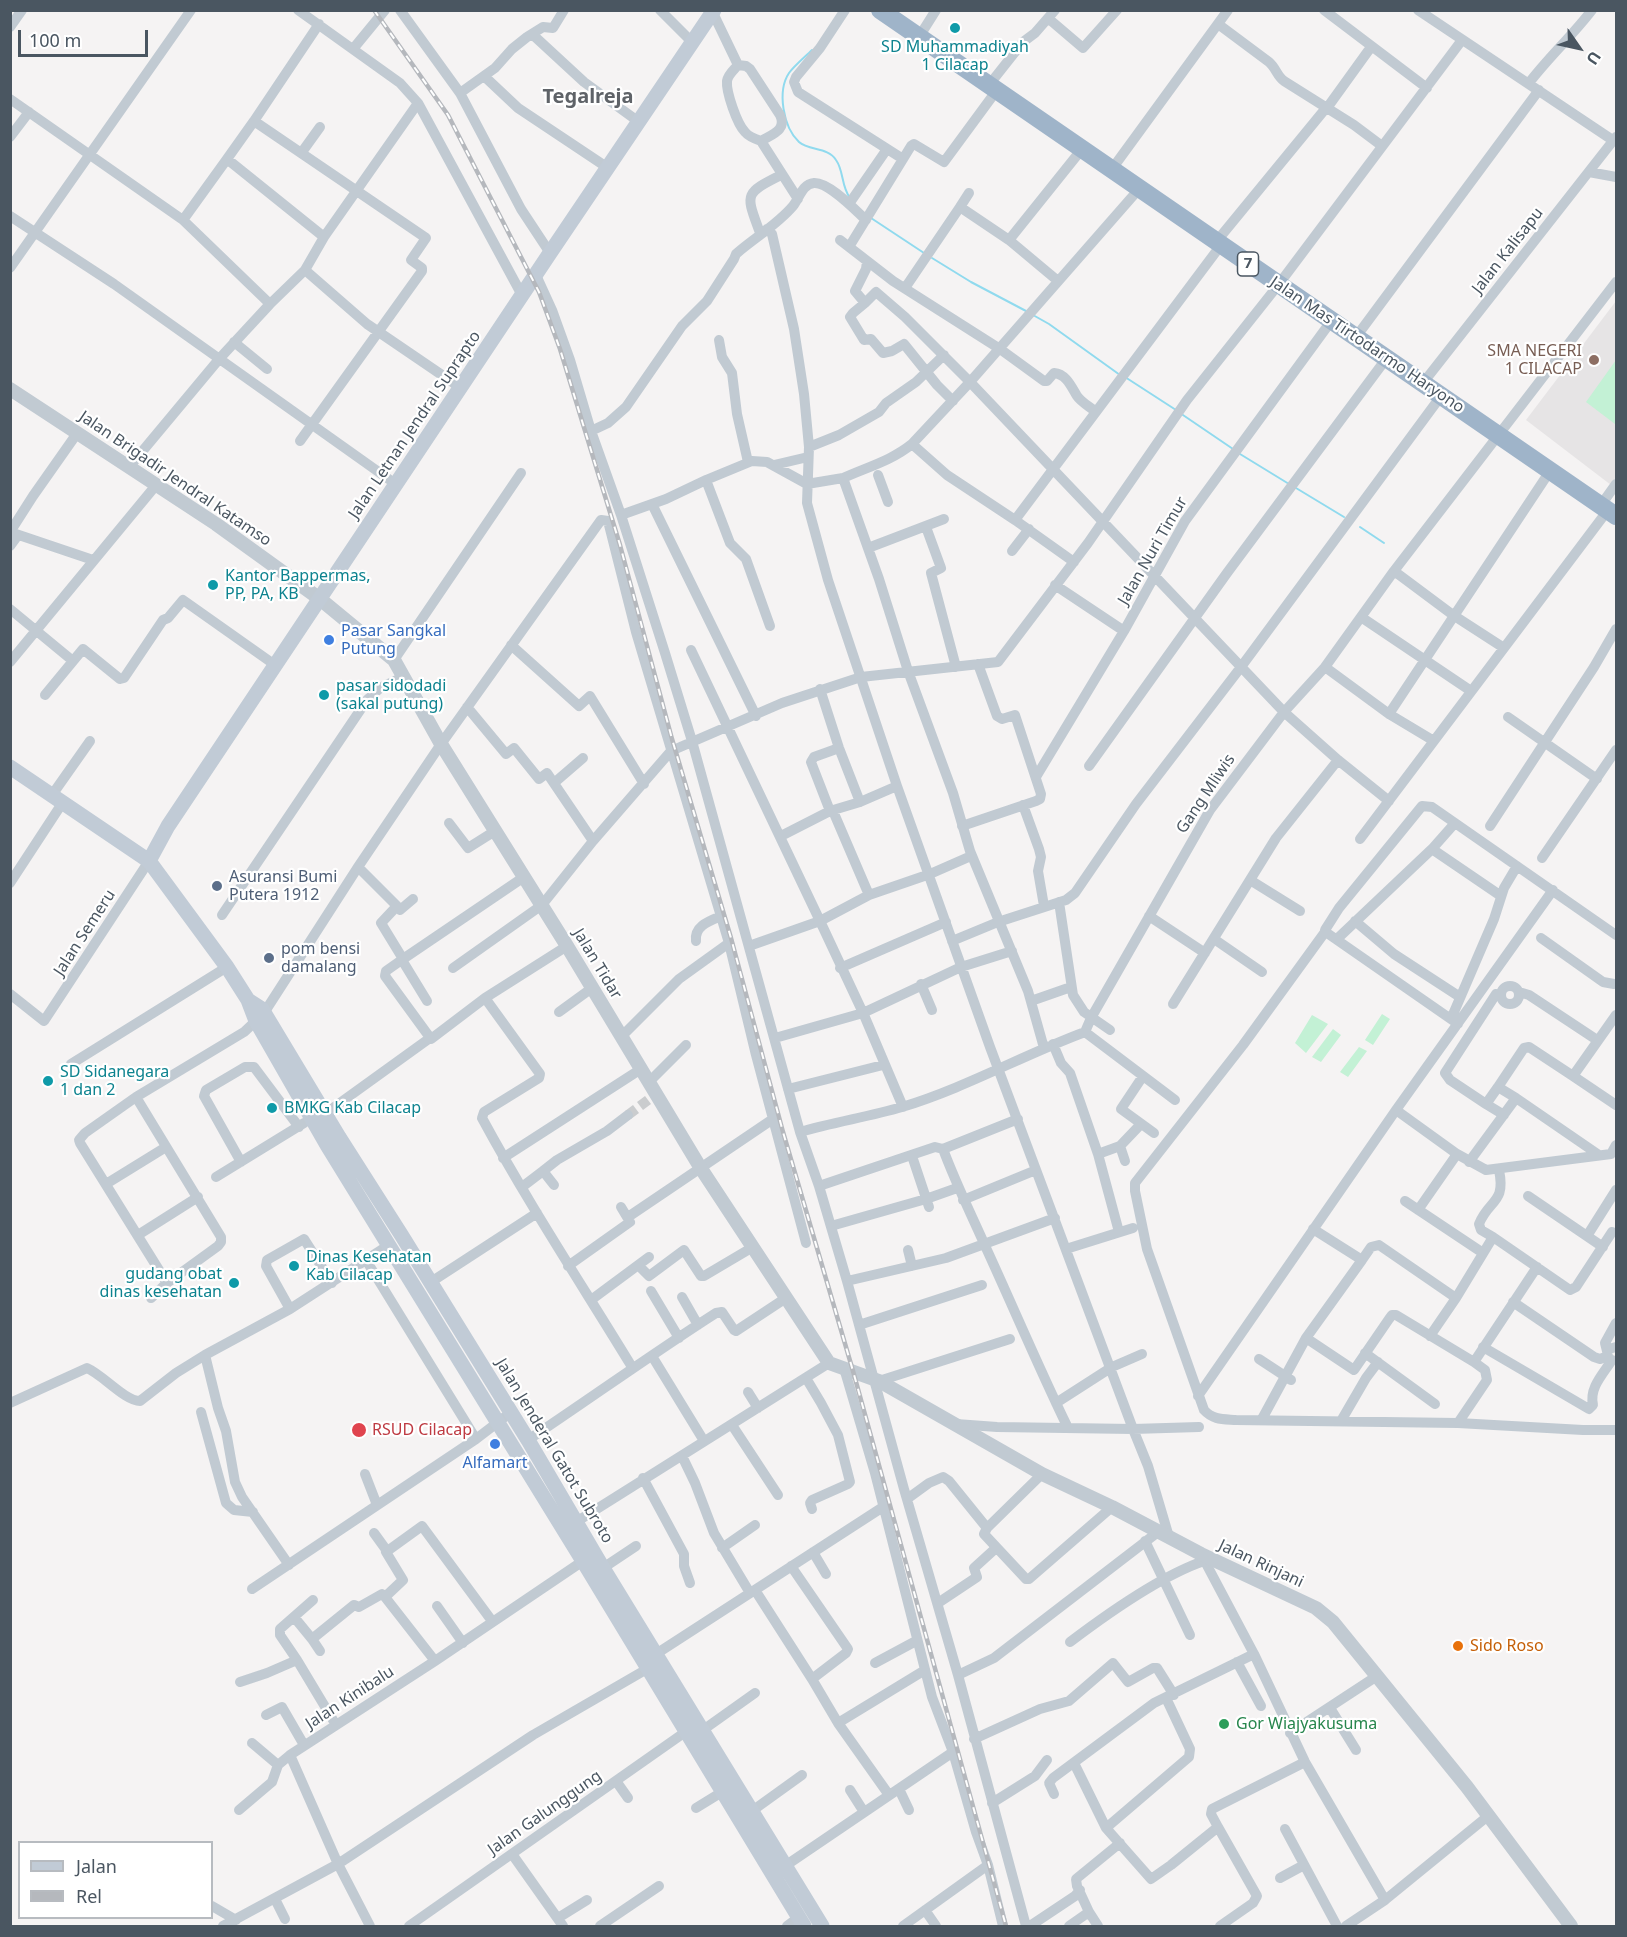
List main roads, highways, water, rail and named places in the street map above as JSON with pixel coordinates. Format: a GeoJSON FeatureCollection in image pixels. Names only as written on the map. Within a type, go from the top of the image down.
{"type":"FeatureCollection","features":[{"type":"Feature","properties":{"kind":"highway","name":"Jalan Mas Tirtodarmo Haryono"},"geometry":{"type":"LineString","coordinates":[[880,10],[1608,510]]}},
{"type":"Feature","properties":{"kind":"main road","name":"Jalan Letnan Jendral Suprapto"},"geometry":{"type":"LineString","coordinates":[[149,861],[168,826],[713,12]]}},
{"type":"Feature","properties":{"kind":"main road","name":"Jalan Jenderal Gatot Subroto"},"geometry":{"type":"LineString","coordinates":[[10,767],[149,861],[227,967],[260,1017],[312,1119],[647,1669],[696,1728],[722,1792],[797,1923]]}},
{"type":"Feature","properties":{"kind":"main road","name":"Jalan Jenderal Gatot Subroto"},"geometry":{"type":"LineString","coordinates":[[312,1119],[339,1137],[402,1236],[656,1654],[696,1728],[752,1811],[822,1926]]}},
{"type":"Feature","properties":{"kind":"main road"},"geometry":{"type":"LineString","coordinates":[[389,1245],[402,1236]]}},
{"type":"Feature","properties":{"kind":"waterway"},"geometry":{"type":"LineString","coordinates":[[812,50],[791,70],[785,81],[783,99],[786,118],[793,135],[799,142],[833,156],[850,198]]}},
{"type":"Feature","properties":{"kind":"waterway"},"geometry":{"type":"LineString","coordinates":[[871,218],[924,253]]}},
{"type":"Feature","properties":{"kind":"waterway"},"geometry":{"type":"LineString","coordinates":[[932,258],[1026,311]]}},
{"type":"Feature","properties":{"kind":"waterway"},"geometry":{"type":"LineString","coordinates":[[1033,315],[1120,375]]}},
{"type":"Feature","properties":{"kind":"waterway"},"geometry":{"type":"LineString","coordinates":[[1125,377],[1176,410]]}},
{"type":"Feature","properties":{"kind":"waterway"},"geometry":{"type":"LineString","coordinates":[[1180,413],[1233,449]]}},
{"type":"Feature","properties":{"kind":"waterway"},"geometry":{"type":"LineString","coordinates":[[1240,454],[1289,484]]}},
{"type":"Feature","properties":{"kind":"waterway"},"geometry":{"type":"LineString","coordinates":[[1296,488],[1344,517]]}},
{"type":"Feature","properties":{"kind":"waterway"},"geometry":{"type":"LineString","coordinates":[[1360,527],[1384,543]]}},
{"type":"Feature","properties":{"kind":"tunnel"},"geometry":{"type":"LineString","coordinates":[[628,1115],[648,1100]]}},
{"type":"Feature","properties":{"kind":"railway"},"geometry":{"type":"LineString","coordinates":[[374,10],[448,115],[539,292],[560,349],[620,545],[672,739],[731,938],[783,1132],[853,1371],[1006,1926]]}},
{"type":"Feature","properties":{"kind":"place","name":"SD Muhammadiyah 1 Cilacap"},"geometry":{"type":"Point","coordinates":[955,28]}},
{"type":"Feature","properties":{"kind":"place","name":"SMA NEGERI 1 CILACAP"},"geometry":{"type":"Point","coordinates":[1594,360]}},
{"type":"Feature","properties":{"kind":"place","name":"Kantor Bappermas, PP, PA, KB"},"geometry":{"type":"Point","coordinates":[213,585]}},
{"type":"Feature","properties":{"kind":"place","name":"Pasar Sangkal Putung"},"geometry":{"type":"Point","coordinates":[329,640]}},
{"type":"Feature","properties":{"kind":"place","name":"pasar sidodadi (sakal putung)"},"geometry":{"type":"Point","coordinates":[324,695]}},
{"type":"Feature","properties":{"kind":"place","name":"Asuransi Bumi Putera 1912"},"geometry":{"type":"Point","coordinates":[217,886]}},
{"type":"Feature","properties":{"kind":"place","name":"pom bensi damalang"},"geometry":{"type":"Point","coordinates":[269,958]}},
{"type":"Feature","properties":{"kind":"place","name":"SD Sidanegara 1 dan 2"},"geometry":{"type":"Point","coordinates":[48,1081]}},
{"type":"Feature","properties":{"kind":"place","name":"BMKG Kab Cilacap"},"geometry":{"type":"Point","coordinates":[272,1108]}},
{"type":"Feature","properties":{"kind":"place","name":"Dinas Kesehatan Kab Cilacap"},"geometry":{"type":"Point","coordinates":[294,1266]}},
{"type":"Feature","properties":{"kind":"place","name":"gudang obat dinas kesehatan"},"geometry":{"type":"Point","coordinates":[234,1283]}},
{"type":"Feature","properties":{"kind":"place","name":"RSUD Cilacap"},"geometry":{"type":"Point","coordinates":[359,1430]}},
{"type":"Feature","properties":{"kind":"place","name":"Alfamart"},"geometry":{"type":"Point","coordinates":[495,1444]}},
{"type":"Feature","properties":{"kind":"place","name":"Sido Roso"},"geometry":{"type":"Point","coordinates":[1458,1646]}},
{"type":"Feature","properties":{"kind":"place","name":"Gor Wiajyakusuma"},"geometry":{"type":"Point","coordinates":[1224,1724]}},
{"type":"Feature","properties":{"kind":"district","name":"Tegalreja"},"geometry":{"type":"Point","coordinates":[588,97]}}]}
